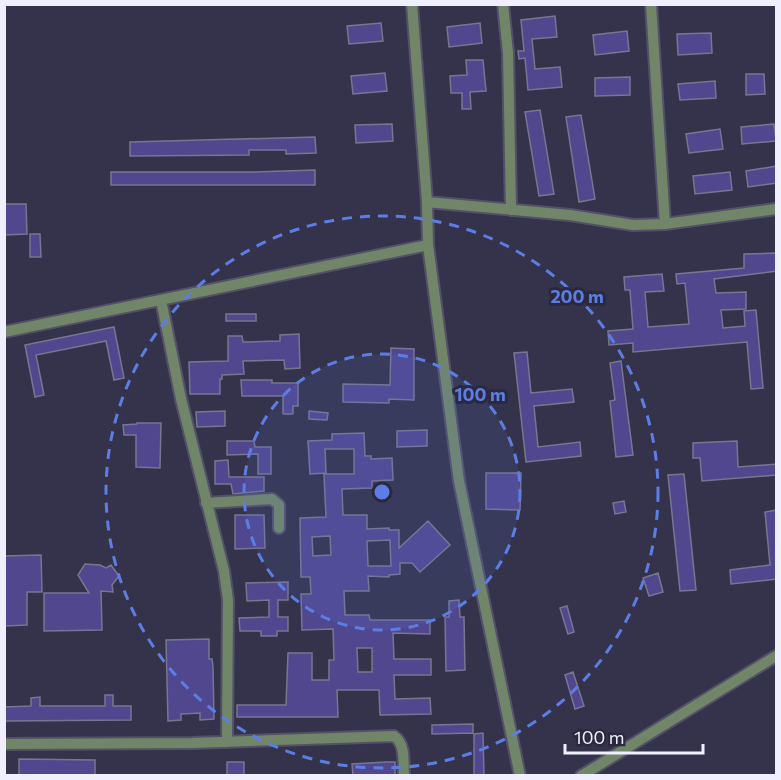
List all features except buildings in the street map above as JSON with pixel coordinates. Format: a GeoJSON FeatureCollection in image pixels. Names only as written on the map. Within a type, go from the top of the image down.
{"type":"FeatureCollection","features":[{"type":"Feature","properties":{"kind":"street"},"geometry":{"type":"LineString","coordinates":[[412,4],[427,202],[428,245],[459,481],[520,776]]}},
{"type":"Feature","properties":{"kind":"street"},"geometry":{"type":"LineString","coordinates":[[503,4],[508,53],[511,210]]}},
{"type":"Feature","properties":{"kind":"street"},"geometry":{"type":"LineString","coordinates":[[651,4],[665,224]]}},
{"type":"Feature","properties":{"kind":"street"},"geometry":{"type":"LineString","coordinates":[[427,202],[570,215],[633,225],[665,224],[777,209]]}},
{"type":"Feature","properties":{"kind":"street"},"geometry":{"type":"LineString","coordinates":[[4,332],[428,245]]}},
{"type":"Feature","properties":{"kind":"street"},"geometry":{"type":"LineString","coordinates":[[161,300],[181,399],[224,571],[228,600],[227,742]]}},
{"type":"Feature","properties":{"kind":"street"},"geometry":{"type":"LineString","coordinates":[[206,503],[272,499],[279,505],[279,528]]}},
{"type":"Feature","properties":{"kind":"street"},"geometry":{"type":"LineString","coordinates":[[581,776],[777,656]]}},
{"type":"Feature","properties":{"kind":"street"},"geometry":{"type":"LineString","coordinates":[[4,744],[227,742],[394,736],[399,740],[402,748],[404,776]]}}]}
